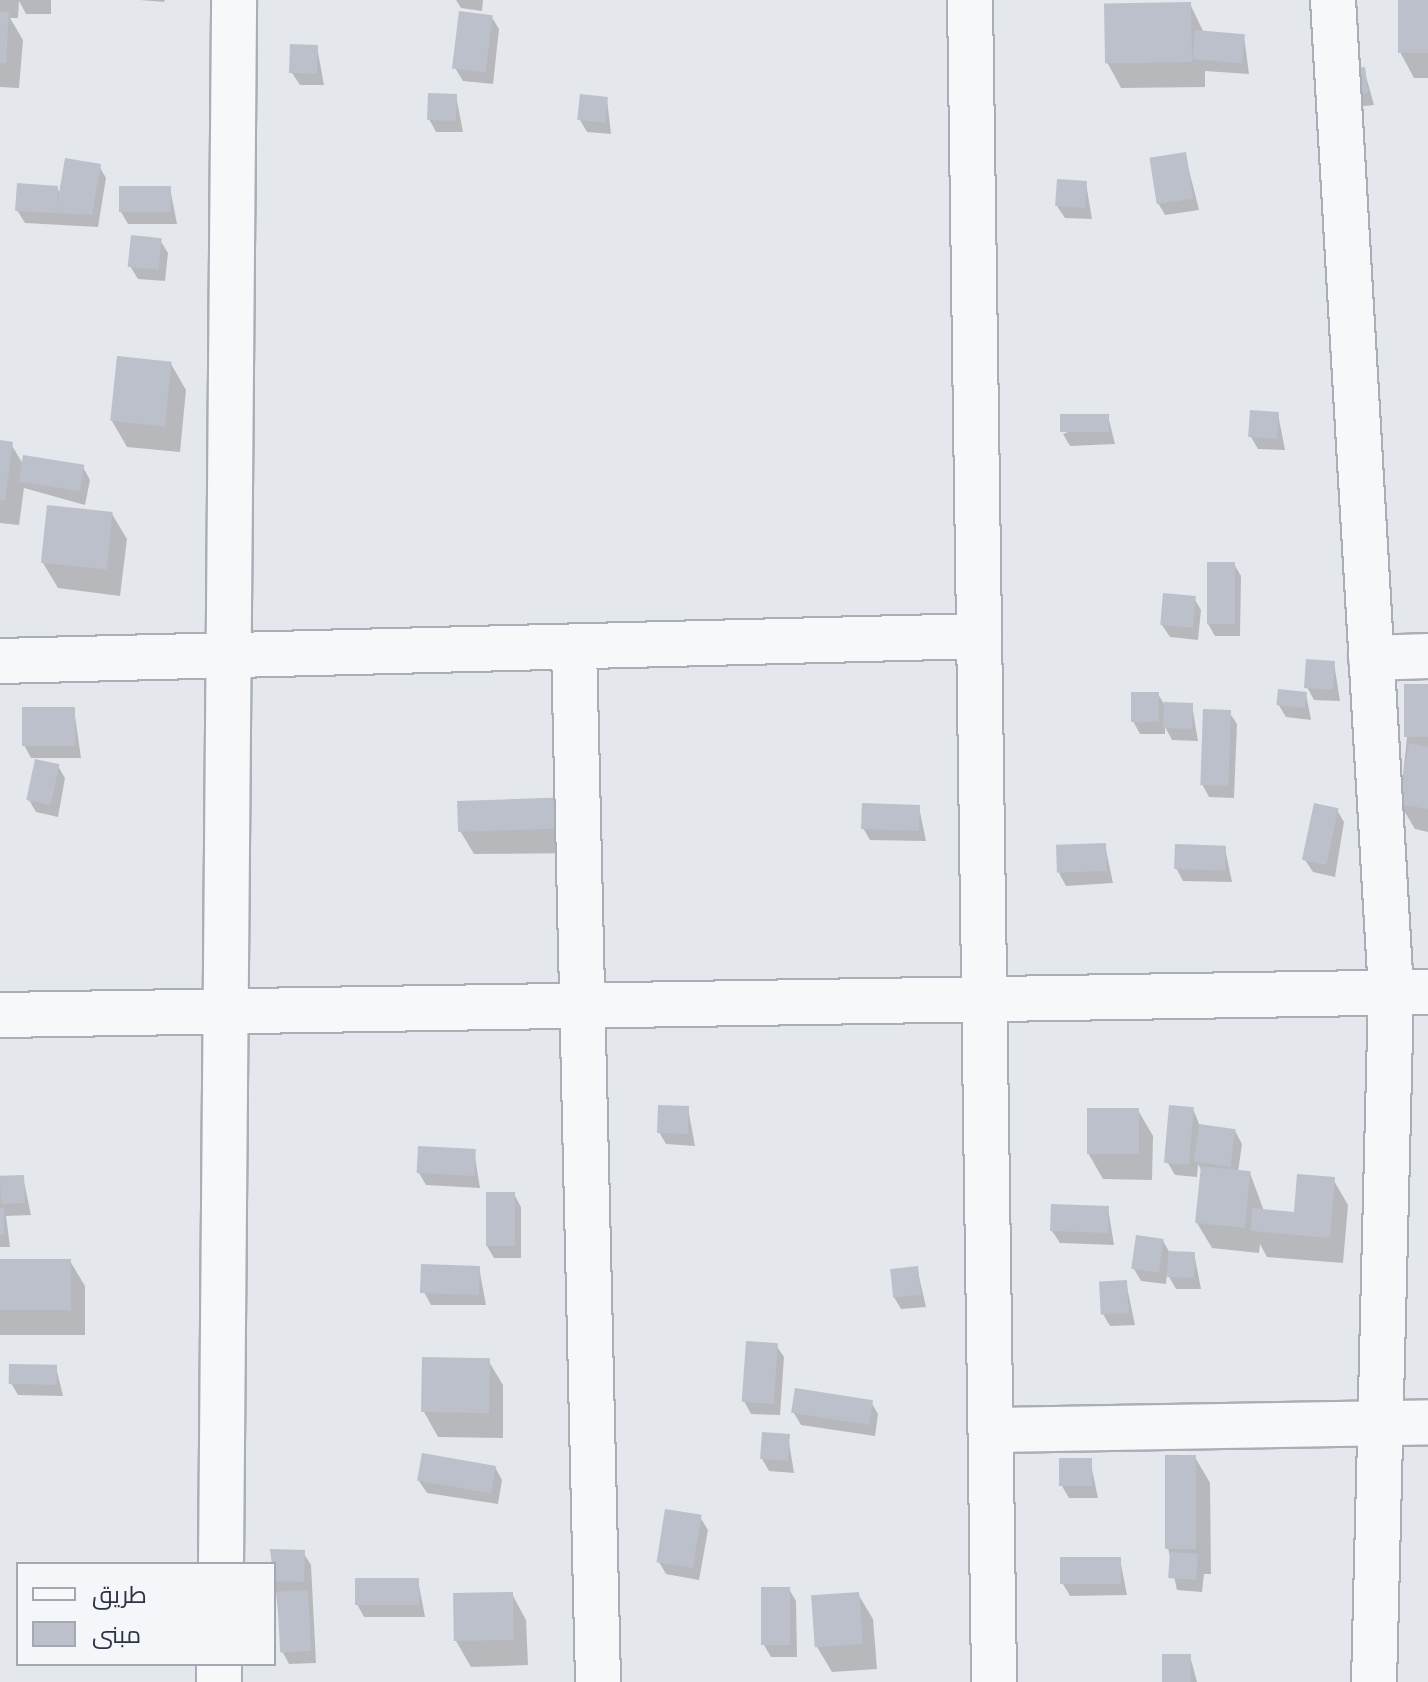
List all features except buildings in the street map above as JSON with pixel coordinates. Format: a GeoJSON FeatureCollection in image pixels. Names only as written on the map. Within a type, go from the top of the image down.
{"type":"FeatureCollection","features":[{"type":"Feature","properties":{"kind":"street"},"geometry":{"type":"LineString","coordinates":[[221,1562],[231,655],[234,0]]}},
{"type":"Feature","properties":{"kind":"street"},"geometry":{"type":"LineString","coordinates":[[970,0],[994,1682]]}},
{"type":"Feature","properties":{"kind":"street"},"geometry":{"type":"LineString","coordinates":[[1333,0],[1371,658],[1410,992],[1381,1423],[1374,1682]]}},
{"type":"Feature","properties":{"kind":"street"},"geometry":{"type":"LineString","coordinates":[[0,661],[979,636]]}},
{"type":"Feature","properties":{"kind":"street"},"geometry":{"type":"LineString","coordinates":[[574,647],[598,1682]]}},
{"type":"Feature","properties":{"kind":"street"},"geometry":{"type":"LineString","coordinates":[[1371,658],[1428,656]]}},
{"type":"Feature","properties":{"kind":"street"},"geometry":{"type":"LineString","coordinates":[[0,1015],[1410,992]]}},
{"type":"Feature","properties":{"kind":"street"},"geometry":{"type":"LineString","coordinates":[[991,1430],[1428,1422]]}}]}
